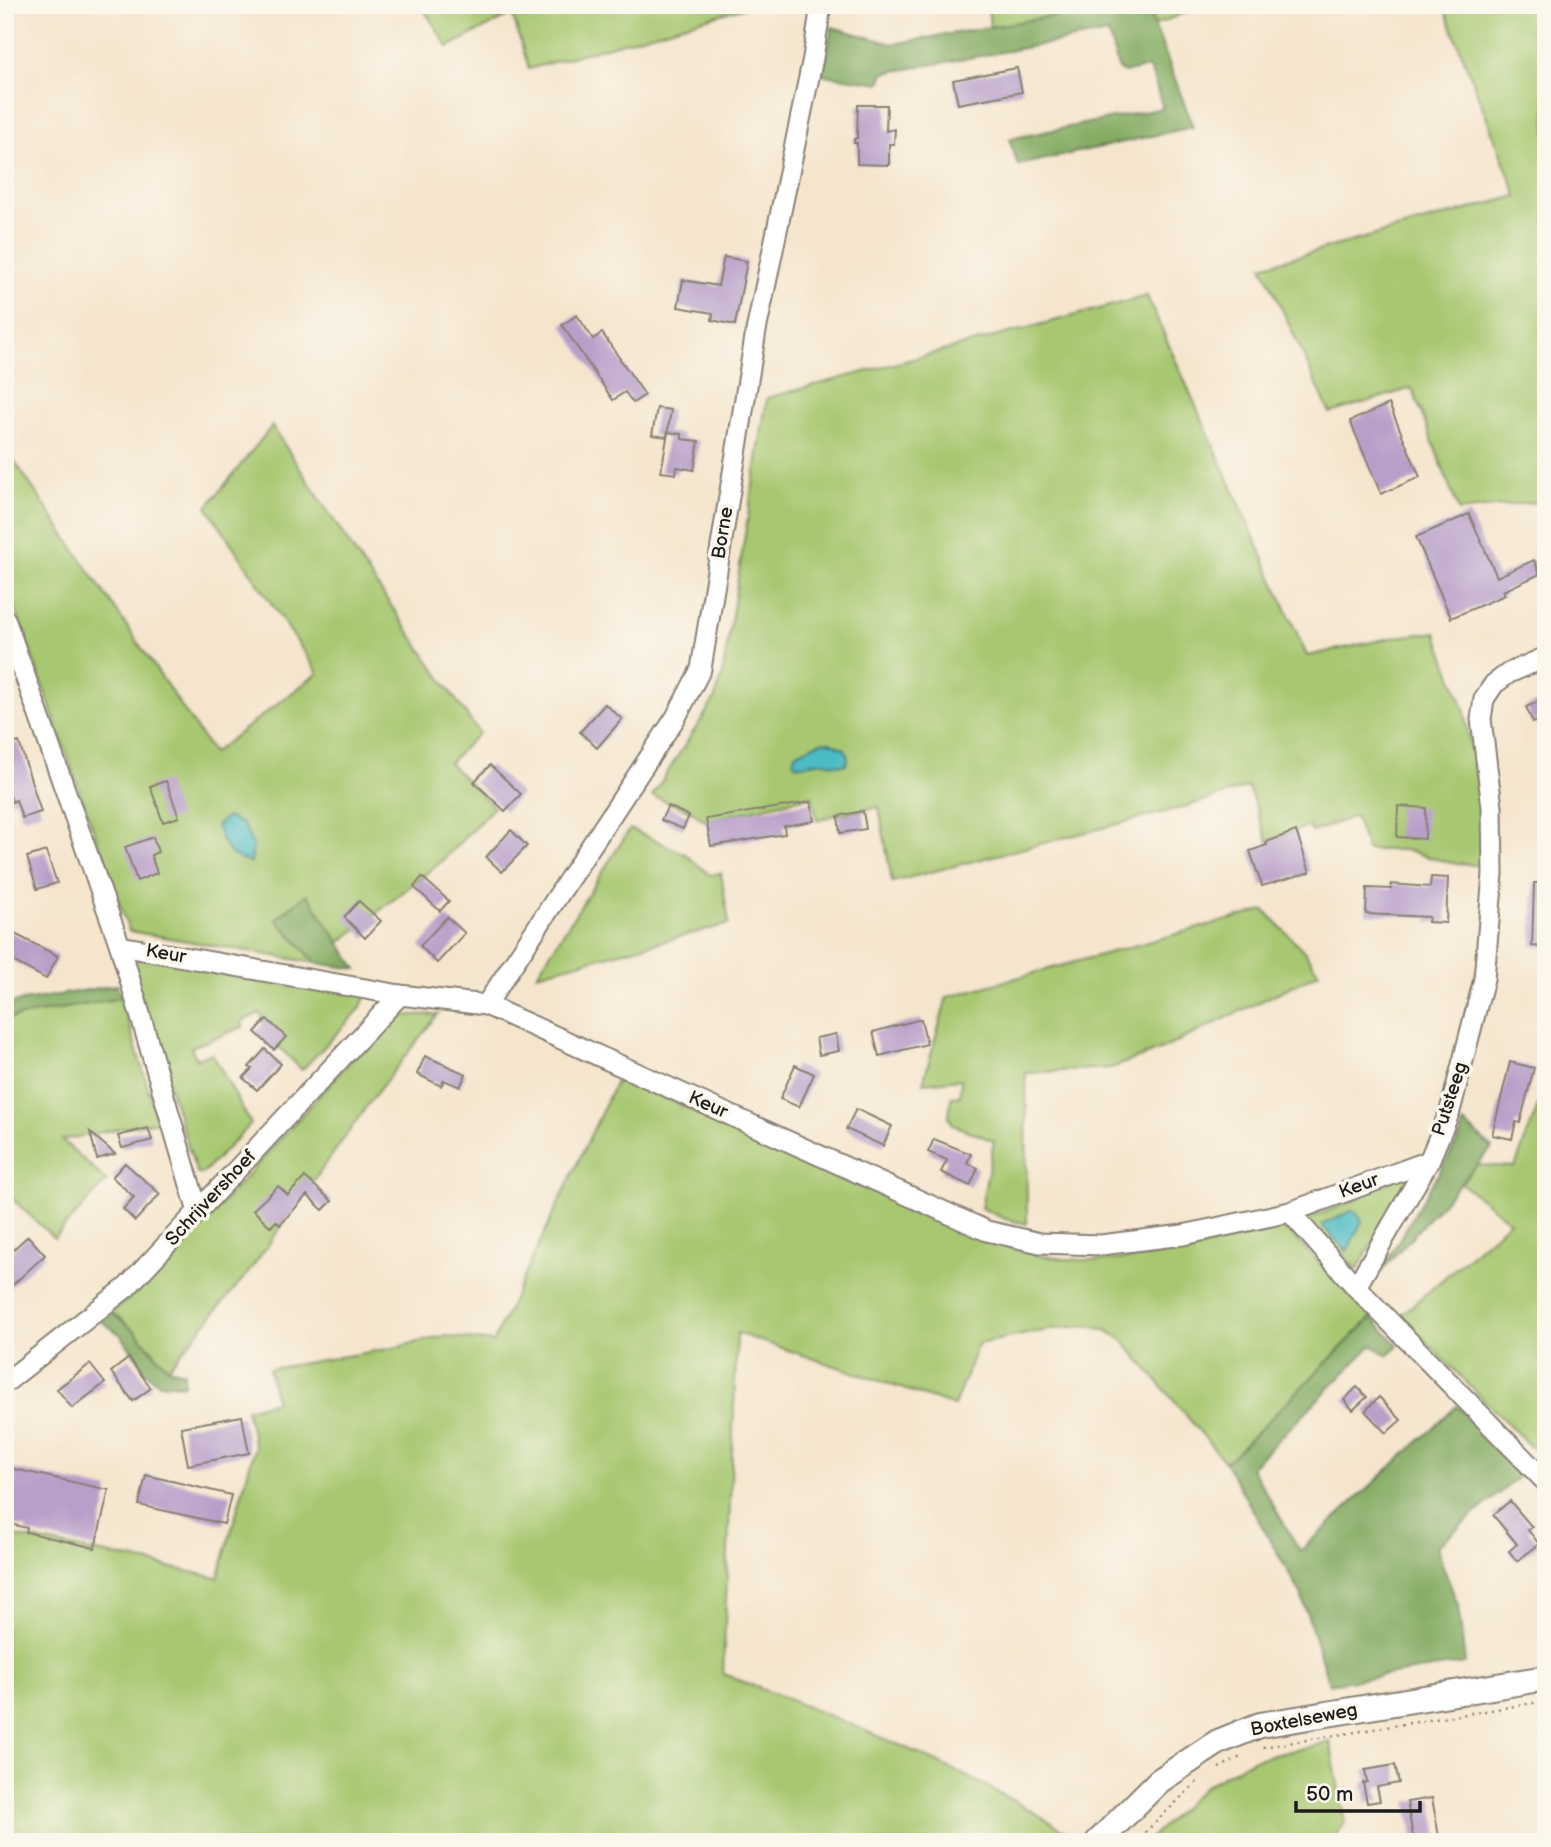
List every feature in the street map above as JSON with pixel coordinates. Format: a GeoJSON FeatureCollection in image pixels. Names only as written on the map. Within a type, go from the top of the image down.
{"type":"FeatureCollection","features":[{"type":"Feature","properties":{"kind":"main road","name":"Boxtelseweg"},"geometry":{"type":"LineString","coordinates":[[1098,1842],[1159,1781],[1217,1742],[1260,1725],[1546,1678]]}},
{"type":"Feature","properties":{"kind":"street","name":"Borne"},"geometry":{"type":"LineString","coordinates":[[486,1005],[676,717],[701,669],[756,331],[813,58],[821,5]]}},
{"type":"Feature","properties":{"kind":"street","name":"Keur"},"geometry":{"type":"LineString","coordinates":[[5,619],[120,946],[198,1212]]}},
{"type":"Feature","properties":{"kind":"street","name":"Putsteeg"},"geometry":{"type":"LineString","coordinates":[[1356,1287],[1429,1161],[1450,1111],[1484,979],[1493,874],[1492,807],[1481,719],[1485,699],[1494,684],[1509,673],[1546,657]]}},
{"type":"Feature","properties":{"kind":"street","name":"Keur"},"geometry":{"type":"LineString","coordinates":[[120,946],[400,995],[486,1005],[987,1231],[1040,1243],[1101,1245],[1183,1235],[1290,1212],[1429,1161]]}},
{"type":"Feature","properties":{"kind":"street","name":"Schrijvershoef"},"geometry":{"type":"LineString","coordinates":[[5,1383],[127,1287],[400,995]]}},
{"type":"Feature","properties":{"kind":"street"},"geometry":{"type":"LineString","coordinates":[[1290,1212],[1356,1287],[1546,1482]]}},
{"type":"Feature","properties":{"kind":"path","name":"Boxtelseweg"},"geometry":{"type":"LineString","coordinates":[[1258,1748],[1546,1701]]}},
{"type":"Feature","properties":{"kind":"path","name":"Boxtelseweg"},"geometry":{"type":"LineString","coordinates":[[1215,1770],[1247,1754]]}},
{"type":"Feature","properties":{"kind":"path"},"geometry":{"type":"LineString","coordinates":[[1135,1842],[1204,1775]]}},
{"type":"Feature","properties":{"kind":"green space"},"geometry":{"type":"Polygon","coordinates":[[[421,5],[753,5],[529,69],[512,14],[448,47],[421,5]]]}},
{"type":"Feature","properties":{"kind":"green space"},"geometry":{"type":"Polygon","coordinates":[[[988,5],[1116,5],[990,28],[988,5]]]}},
{"type":"Feature","properties":{"kind":"green space"},"geometry":{"type":"Polygon","coordinates":[[[1116,5],[1147,5],[1193,127],[1018,165],[1009,139],[1163,108],[1151,71],[1147,67],[1125,73],[1119,70],[1108,33],[884,73],[880,83],[822,75],[832,27],[893,44],[1116,5]]]}},
{"type":"Feature","properties":{"kind":"green space"},"geometry":{"type":"Polygon","coordinates":[[[1147,5],[1204,5],[1155,25],[1147,5]]]}},
{"type":"Feature","properties":{"kind":"green space"},"geometry":{"type":"Polygon","coordinates":[[[1443,5],[1546,5],[1546,501],[1459,511],[1412,388],[1330,413],[1262,266],[1517,196],[1443,5]]]}},
{"type":"Feature","properties":{"kind":"green space"},"geometry":{"type":"Polygon","coordinates":[[[1147,296],[1307,656],[1395,637],[1436,632],[1464,709],[1480,800],[1485,866],[1447,862],[1405,850],[1367,850],[1355,816],[1312,832],[1309,826],[1268,841],[1248,787],[1184,807],[892,882],[879,807],[817,820],[812,796],[705,821],[691,811],[652,796],[714,700],[722,677],[767,398],[1147,296]]]}},
{"type":"Feature","properties":{"kind":"green space"},"geometry":{"type":"Polygon","coordinates":[[[272,426],[365,568],[479,733],[449,763],[494,807],[442,861],[339,943],[307,894],[277,919],[316,963],[129,931],[5,579],[5,447],[213,753],[318,673],[207,507],[272,426]]]}},
{"type":"Feature","properties":{"kind":"green space"},"geometry":{"type":"Polygon","coordinates":[[[630,829],[684,853],[710,875],[721,873],[729,924],[537,974],[630,829]]]}},
{"type":"Feature","properties":{"kind":"green space"},"geometry":{"type":"Polygon","coordinates":[[[307,894],[357,969],[316,963],[276,919],[307,894]]]}},
{"type":"Feature","properties":{"kind":"green space"},"geometry":{"type":"Polygon","coordinates":[[[1264,910],[1303,950],[1319,973],[1162,1049],[1111,1068],[1026,1073],[1027,1224],[1005,1219],[981,1208],[994,1141],[953,1125],[949,1117],[951,1097],[960,1096],[961,1079],[923,1083],[947,997],[1264,910]]]}},
{"type":"Feature","properties":{"kind":"green space"},"geometry":{"type":"Polygon","coordinates":[[[134,954],[368,990],[360,1009],[302,1070],[270,1038],[260,1013],[242,1021],[243,1027],[191,1047],[196,1059],[212,1053],[251,1124],[202,1174],[197,1174],[131,967],[134,954]]]}},
{"type":"Feature","properties":{"kind":"green space"},"geometry":{"type":"Polygon","coordinates":[[[117,985],[121,998],[5,1019],[5,1004],[117,985]]]}},
{"type":"Feature","properties":{"kind":"green space"},"geometry":{"type":"Polygon","coordinates":[[[121,998],[158,1121],[62,1140],[107,1181],[54,1238],[5,1192],[5,1019],[121,998]]]}},
{"type":"Feature","properties":{"kind":"green space"},"geometry":{"type":"Polygon","coordinates":[[[438,1014],[372,1099],[248,1273],[168,1368],[122,1319],[111,1313],[141,1288],[186,1243],[391,1016],[438,1014]]]}},
{"type":"Feature","properties":{"kind":"green space"},"geometry":{"type":"Polygon","coordinates":[[[618,1077],[963,1230],[1024,1252],[1073,1260],[1132,1258],[1191,1249],[1278,1228],[1289,1232],[1372,1317],[1225,1462],[1123,1340],[1101,1329],[1067,1328],[978,1344],[954,1406],[737,1333],[723,1674],[942,1764],[985,1785],[1067,1832],[1057,1842],[5,1842],[5,1534],[218,1578],[255,1447],[246,1409],[276,1401],[269,1369],[393,1348],[444,1336],[493,1342],[618,1077]]]}},
{"type":"Feature","properties":{"kind":"green space"},"geometry":{"type":"Polygon","coordinates":[[[1546,1085],[1546,1462],[1400,1316],[1510,1221],[1461,1183],[1476,1165],[1515,1167],[1546,1085]]]}},
{"type":"Feature","properties":{"kind":"green space"},"geometry":{"type":"Polygon","coordinates":[[[1464,1123],[1492,1148],[1380,1272],[1459,1139],[1464,1123]]]}},
{"type":"Feature","properties":{"kind":"green space"},"geometry":{"type":"Polygon","coordinates":[[[1418,1165],[1357,1270],[1306,1219],[1349,1203],[1418,1165]]]}},
{"type":"Feature","properties":{"kind":"green space"},"geometry":{"type":"Polygon","coordinates":[[[111,1313],[134,1330],[168,1368],[184,1372],[184,1385],[159,1383],[149,1376],[121,1335],[101,1321],[111,1313]]]}},
{"type":"Feature","properties":{"kind":"green space"},"geometry":{"type":"Polygon","coordinates":[[[1372,1317],[1398,1345],[1388,1356],[1372,1345],[1251,1467],[1300,1551],[1457,1406],[1523,1473],[1437,1546],[1458,1605],[1465,1663],[1329,1684],[1301,1594],[1225,1462],[1372,1317]]]}},
{"type":"Feature","properties":{"kind":"green space"},"geometry":{"type":"Polygon","coordinates":[[[1330,1742],[1345,1823],[1336,1835],[1335,1842],[1146,1842],[1206,1785],[1252,1760],[1330,1742]]]}},
{"type":"Feature","properties":{"kind":"water"},"geometry":{"type":"Polygon","coordinates":[[[820,742],[830,742],[845,749],[848,757],[846,764],[795,764],[795,754],[820,742]]]}},
{"type":"Feature","properties":{"kind":"water"},"geometry":{"type":"Polygon","coordinates":[[[227,817],[243,824],[253,846],[251,863],[236,857],[225,846],[216,826],[227,817]]]}},
{"type":"Feature","properties":{"kind":"water"},"geometry":{"type":"Polygon","coordinates":[[[1351,1211],[1356,1212],[1362,1221],[1347,1251],[1321,1225],[1351,1211]]]}},
{"type":"Feature","properties":{"kind":"building"},"geometry":{"type":"Polygon","coordinates":[[[1017,68],[1022,92],[958,104],[953,80],[1017,68]]]}},
{"type":"Feature","properties":{"kind":"building"},"geometry":{"type":"Polygon","coordinates":[[[858,105],[887,105],[886,131],[895,129],[894,144],[889,144],[889,165],[857,164],[857,143],[854,143],[854,139],[857,138],[858,105]]]}},
{"type":"Feature","properties":{"kind":"building"},"geometry":{"type":"Polygon","coordinates":[[[724,257],[747,261],[735,325],[712,320],[713,313],[678,307],[683,280],[718,286],[724,257]]]}},
{"type":"Feature","properties":{"kind":"building"},"geometry":{"type":"Polygon","coordinates":[[[577,315],[593,339],[602,333],[645,395],[633,403],[625,392],[613,400],[562,325],[577,315]]]}},
{"type":"Feature","properties":{"kind":"building"},"geometry":{"type":"Polygon","coordinates":[[[1389,404],[1420,477],[1381,494],[1350,421],[1389,404]]]}},
{"type":"Feature","properties":{"kind":"building"},"geometry":{"type":"Polygon","coordinates":[[[657,408],[671,410],[667,437],[652,435],[657,408]]]}},
{"type":"Feature","properties":{"kind":"building"},"geometry":{"type":"Polygon","coordinates":[[[668,432],[682,434],[682,439],[699,441],[694,470],[677,467],[676,474],[661,472],[668,432]]]}},
{"type":"Feature","properties":{"kind":"building"},"geometry":{"type":"Polygon","coordinates":[[[1469,514],[1497,577],[1534,560],[1540,574],[1503,591],[1505,595],[1451,618],[1416,537],[1469,514]]]}},
{"type":"Feature","properties":{"kind":"building"},"geometry":{"type":"Polygon","coordinates":[[[1546,698],[1546,717],[1533,723],[1526,707],[1546,698]]]}},
{"type":"Feature","properties":{"kind":"building"},"geometry":{"type":"Polygon","coordinates":[[[605,704],[622,719],[597,748],[580,732],[605,704]]]}},
{"type":"Feature","properties":{"kind":"building"},"geometry":{"type":"Polygon","coordinates":[[[19,742],[41,812],[22,818],[16,800],[12,802],[5,780],[5,746],[19,742]]]}},
{"type":"Feature","properties":{"kind":"building"},"geometry":{"type":"Polygon","coordinates":[[[490,765],[521,794],[505,811],[474,782],[490,765]]]}},
{"type":"Feature","properties":{"kind":"building"},"geometry":{"type":"Polygon","coordinates":[[[166,781],[179,817],[163,822],[150,786],[166,781]]]}},
{"type":"Feature","properties":{"kind":"building"},"geometry":{"type":"Polygon","coordinates":[[[811,802],[814,821],[784,826],[785,834],[711,846],[706,819],[811,802]]]}},
{"type":"Feature","properties":{"kind":"building"},"geometry":{"type":"Polygon","coordinates":[[[668,806],[689,816],[683,829],[661,820],[668,806]]]}},
{"type":"Feature","properties":{"kind":"building"},"geometry":{"type":"Polygon","coordinates":[[[1398,806],[1426,808],[1425,839],[1397,837],[1398,806]]]}},
{"type":"Feature","properties":{"kind":"building"},"geometry":{"type":"Polygon","coordinates":[[[863,811],[866,829],[840,833],[838,816],[863,811]]]}},
{"type":"Feature","properties":{"kind":"building"},"geometry":{"type":"Polygon","coordinates":[[[511,830],[527,846],[502,872],[486,857],[511,830]]]}},
{"type":"Feature","properties":{"kind":"building"},"geometry":{"type":"Polygon","coordinates":[[[1296,831],[1310,872],[1262,886],[1250,851],[1296,831]]]}},
{"type":"Feature","properties":{"kind":"building"},"geometry":{"type":"Polygon","coordinates":[[[153,837],[158,852],[151,855],[157,873],[137,881],[125,847],[153,837]]]}},
{"type":"Feature","properties":{"kind":"building"},"geometry":{"type":"Polygon","coordinates":[[[46,851],[57,883],[37,889],[27,857],[46,851]]]}},
{"type":"Feature","properties":{"kind":"building"},"geometry":{"type":"Polygon","coordinates":[[[422,877],[449,901],[440,911],[414,887],[422,877]]]}},
{"type":"Feature","properties":{"kind":"building"},"geometry":{"type":"Polygon","coordinates":[[[1431,877],[1448,878],[1446,923],[1428,922],[1429,917],[1366,914],[1367,888],[1391,889],[1391,884],[1430,887],[1431,877]]]}},
{"type":"Feature","properties":{"kind":"building"},"geometry":{"type":"Polygon","coordinates":[[[1534,883],[1546,883],[1546,947],[1532,946],[1534,883]]]}},
{"type":"Feature","properties":{"kind":"building"},"geometry":{"type":"Polygon","coordinates":[[[359,901],[381,921],[365,938],[344,917],[359,901]]]}},
{"type":"Feature","properties":{"kind":"building"},"geometry":{"type":"Polygon","coordinates":[[[447,917],[465,933],[437,963],[420,946],[447,917]]]}},
{"type":"Feature","properties":{"kind":"building"},"geometry":{"type":"Polygon","coordinates":[[[5,929],[58,956],[46,979],[5,957],[5,929]]]}},
{"type":"Feature","properties":{"kind":"building"},"geometry":{"type":"Polygon","coordinates":[[[267,1019],[286,1037],[274,1050],[255,1032],[267,1019]]]}},
{"type":"Feature","properties":{"kind":"building"},"geometry":{"type":"Polygon","coordinates":[[[921,1019],[927,1044],[879,1056],[873,1032],[921,1019]]]}},
{"type":"Feature","properties":{"kind":"building"},"geometry":{"type":"Polygon","coordinates":[[[836,1034],[839,1051],[819,1055],[816,1038],[836,1034]]]}},
{"type":"Feature","properties":{"kind":"building"},"geometry":{"type":"Polygon","coordinates":[[[265,1049],[281,1064],[257,1090],[243,1078],[265,1049]]]}},
{"type":"Feature","properties":{"kind":"building"},"geometry":{"type":"Polygon","coordinates":[[[425,1056],[466,1074],[460,1087],[444,1080],[441,1086],[417,1074],[425,1056]]]}},
{"type":"Feature","properties":{"kind":"building"},"geometry":{"type":"Polygon","coordinates":[[[1510,1062],[1534,1068],[1520,1123],[1516,1122],[1512,1139],[1492,1135],[1510,1062]]]}},
{"type":"Feature","properties":{"kind":"building"},"geometry":{"type":"Polygon","coordinates":[[[795,1065],[814,1074],[799,1107],[780,1099],[795,1065]]]}},
{"type":"Feature","properties":{"kind":"building"},"geometry":{"type":"Polygon","coordinates":[[[856,1109],[892,1126],[883,1146],[846,1129],[856,1109]]]}},
{"type":"Feature","properties":{"kind":"building"},"geometry":{"type":"Polygon","coordinates":[[[148,1128],[152,1140],[122,1148],[118,1136],[148,1128]]]}},
{"type":"Feature","properties":{"kind":"building"},"geometry":{"type":"Polygon","coordinates":[[[90,1132],[115,1154],[97,1159],[90,1132]]]}},
{"type":"Feature","properties":{"kind":"building"},"geometry":{"type":"Polygon","coordinates":[[[934,1139],[971,1154],[967,1163],[978,1168],[970,1186],[941,1172],[947,1160],[928,1152],[934,1139]]]}},
{"type":"Feature","properties":{"kind":"building"},"geometry":{"type":"Polygon","coordinates":[[[125,1163],[160,1194],[135,1221],[123,1209],[134,1197],[112,1177],[125,1163]]]}},
{"type":"Feature","properties":{"kind":"building"},"geometry":{"type":"Polygon","coordinates":[[[305,1177],[332,1201],[323,1210],[307,1195],[280,1225],[276,1221],[271,1227],[253,1210],[278,1186],[288,1195],[305,1177]]]}},
{"type":"Feature","properties":{"kind":"building"},"geometry":{"type":"Polygon","coordinates":[[[28,1236],[45,1255],[5,1292],[5,1257],[28,1236]]]}},
{"type":"Feature","properties":{"kind":"building"},"geometry":{"type":"Polygon","coordinates":[[[129,1358],[151,1388],[133,1401],[111,1372],[129,1358]]]}},
{"type":"Feature","properties":{"kind":"building"},"geometry":{"type":"Polygon","coordinates":[[[90,1364],[105,1383],[72,1408],[57,1389],[90,1364]]]}},
{"type":"Feature","properties":{"kind":"building"},"geometry":{"type":"Polygon","coordinates":[[[1357,1387],[1367,1397],[1353,1410],[1344,1400],[1357,1387]]]}},
{"type":"Feature","properties":{"kind":"building"},"geometry":{"type":"Polygon","coordinates":[[[1379,1397],[1401,1420],[1386,1433],[1365,1411],[1379,1397]]]}},
{"type":"Feature","properties":{"kind":"building"},"geometry":{"type":"Polygon","coordinates":[[[242,1416],[249,1453],[188,1465],[181,1427],[242,1416]]]}},
{"type":"Feature","properties":{"kind":"building"},"geometry":{"type":"Polygon","coordinates":[[[5,1467],[109,1490],[95,1548],[26,1532],[27,1528],[5,1523],[5,1467]]]}},
{"type":"Feature","properties":{"kind":"building"},"geometry":{"type":"Polygon","coordinates":[[[146,1475],[231,1495],[224,1524],[139,1505],[146,1475]]]}},
{"type":"Feature","properties":{"kind":"building"},"geometry":{"type":"Polygon","coordinates":[[[1510,1501],[1532,1527],[1528,1530],[1539,1544],[1517,1561],[1509,1551],[1517,1544],[1493,1515],[1510,1501]]]}},
{"type":"Feature","properties":{"kind":"building"},"geometry":{"type":"Polygon","coordinates":[[[1395,1765],[1399,1783],[1377,1787],[1380,1801],[1367,1803],[1363,1783],[1367,1782],[1365,1770],[1395,1765]]]}},
{"type":"Feature","properties":{"kind":"building"},"geometry":{"type":"Polygon","coordinates":[[[1432,1798],[1440,1842],[1414,1842],[1407,1802],[1432,1798]]]}}]}
